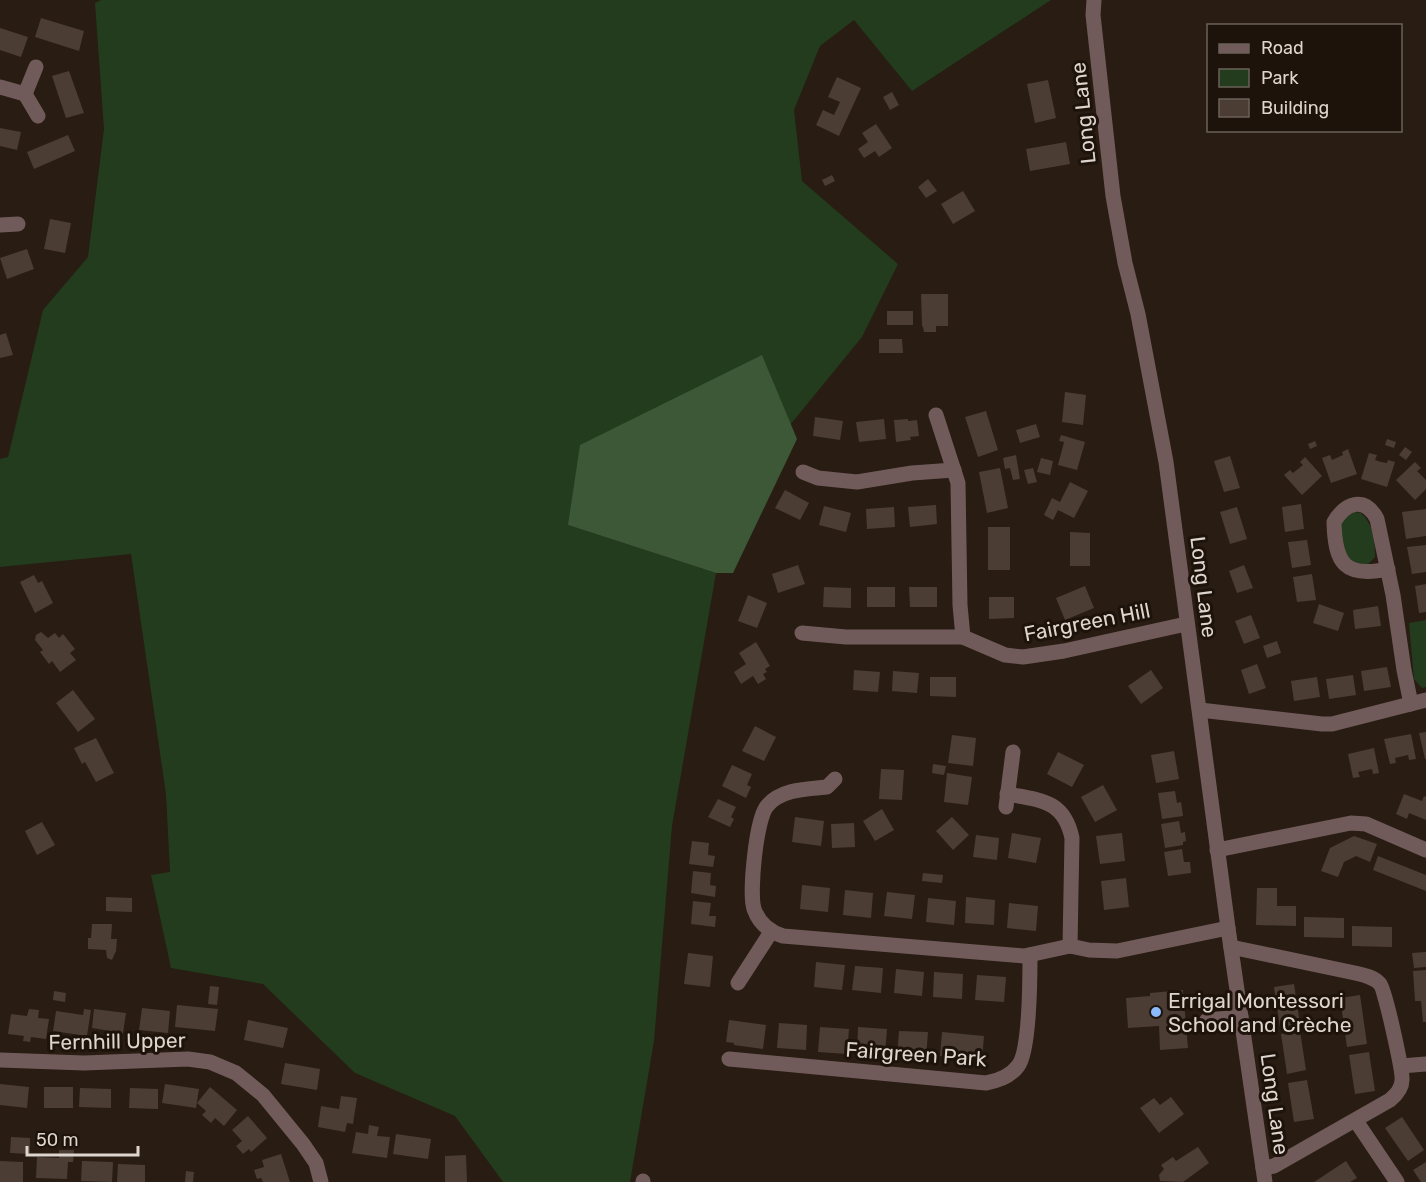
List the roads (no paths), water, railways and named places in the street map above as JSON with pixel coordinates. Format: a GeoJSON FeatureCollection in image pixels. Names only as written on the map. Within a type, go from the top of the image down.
{"type":"FeatureCollection","features":[{"type":"Feature","properties":{"kind":"street","name":"Long Lane"},"geometry":{"type":"LineString","coordinates":[[1094,0],[1093,15],[1113,196],[1164,445],[1186,624],[1200,710],[1217,850],[1264,1175]]}},
{"type":"Feature","properties":{"kind":"street"},"geometry":{"type":"LineString","coordinates":[[25,94],[36,67]]}},
{"type":"Feature","properties":{"kind":"street"},"geometry":{"type":"LineString","coordinates":[[0,87],[25,94],[38,116]]}},
{"type":"Feature","properties":{"kind":"street"},"geometry":{"type":"LineString","coordinates":[[0,225],[18,224]]}},
{"type":"Feature","properties":{"kind":"street"},"geometry":{"type":"LineString","coordinates":[[936,415],[958,483],[960,605],[963,637]]}},
{"type":"Feature","properties":{"kind":"street"},"geometry":{"type":"LineString","coordinates":[[803,472],[818,478],[857,482],[912,472],[954,470]]}},
{"type":"Feature","properties":{"kind":"street"},"geometry":{"type":"LineString","coordinates":[[1200,710],[1332,724],[1419,702],[1381,531],[1373,511],[1366,506],[1344,508],[1334,522],[1334,527],[1339,554],[1344,565],[1361,573],[1388,569]]}},
{"type":"Feature","properties":{"kind":"street","name":"Fairgreen Hill"},"geometry":{"type":"LineString","coordinates":[[802,633],[846,637],[963,637],[1005,655],[1023,657],[1064,651],[1186,624]]}},
{"type":"Feature","properties":{"kind":"street"},"geometry":{"type":"LineString","coordinates":[[1013,752],[1007,801],[1053,805],[1062,813],[1070,826],[1072,838],[1070,946]]}},
{"type":"Feature","properties":{"kind":"street"},"geometry":{"type":"LineString","coordinates":[[835,779],[827,787],[809,788],[779,796],[768,805],[761,816],[757,836],[752,899],[754,910],[771,932],[783,936],[1024,956],[1070,946],[1089,950],[1117,951],[1228,928]]}},
{"type":"Feature","properties":{"kind":"street"},"geometry":{"type":"LineString","coordinates":[[1217,850],[1351,823],[1366,824],[1426,850]]}},
{"type":"Feature","properties":{"kind":"street"},"geometry":{"type":"LineString","coordinates":[[738,983],[771,932]]}},
{"type":"Feature","properties":{"kind":"street"},"geometry":{"type":"LineString","coordinates":[[1231,947],[1354,973],[1379,982],[1386,994],[1403,1079],[1396,1095],[1274,1166],[1264,1175]]}},
{"type":"Feature","properties":{"kind":"street","name":"Fairgreen Park"},"geometry":{"type":"LineString","coordinates":[[729,1059],[986,1083],[998,1082],[1018,1066],[1023,1056],[1030,998],[1030,955]]}},
{"type":"Feature","properties":{"kind":"street"},"geometry":{"type":"LineString","coordinates":[[1207,1020],[1241,1017]]}},
{"type":"Feature","properties":{"kind":"street","name":"Fernhill Upper"},"geometry":{"type":"LineString","coordinates":[[0,1060],[84,1064],[188,1059],[210,1062],[236,1073],[263,1095],[316,1163],[321,1182]]}},
{"type":"Feature","properties":{"kind":"street"},"geometry":{"type":"LineString","coordinates":[[1401,1066],[1426,1064]]}},
{"type":"Feature","properties":{"kind":"street"},"geometry":{"type":"LineString","coordinates":[[1356,1120],[1397,1182]]}},
{"type":"Feature","properties":{"kind":"place","name":"Errigal Montessori School and Crèche"},"geometry":{"type":"Point","coordinates":[1156,1012]}}]}
